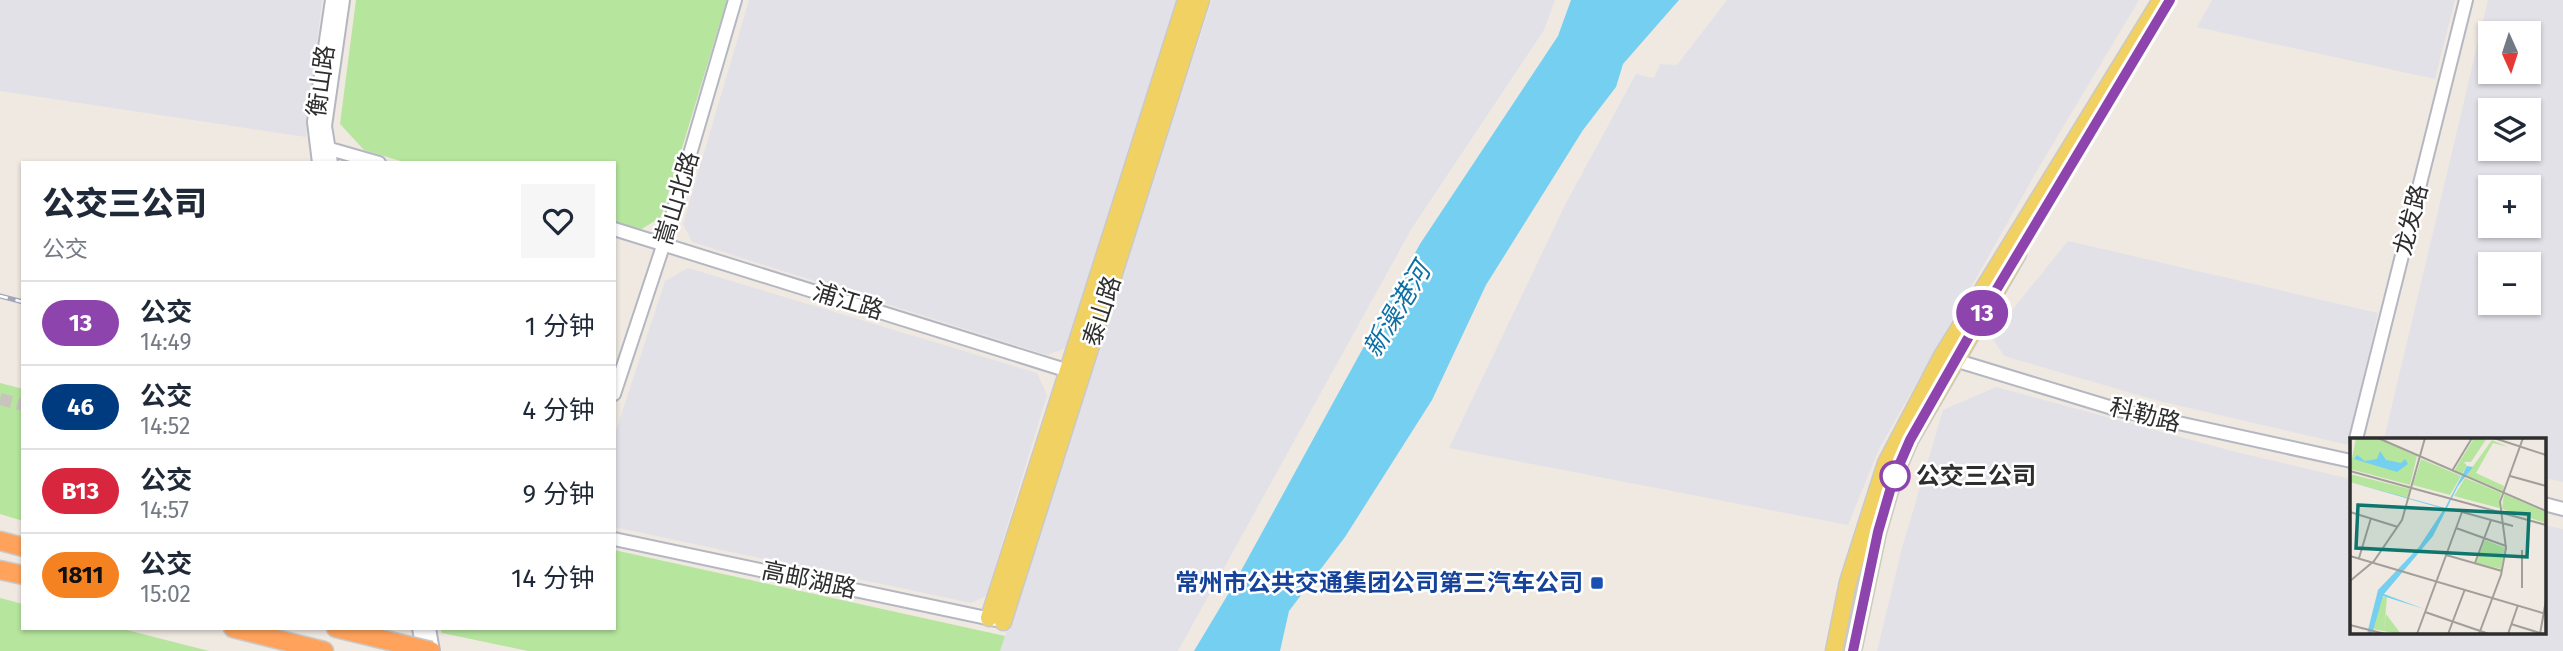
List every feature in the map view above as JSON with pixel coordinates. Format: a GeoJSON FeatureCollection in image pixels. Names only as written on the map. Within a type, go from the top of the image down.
{"type":"FeatureCollection","features":[{"type":"Feature","properties":{"kind":"highway"},"geometry":{"type":"LineString","coordinates":[[0,541],[21,546]]}},
{"type":"Feature","properties":{"kind":"highway"},"geometry":{"type":"LineString","coordinates":[[0,570],[21,575]]}},
{"type":"Feature","properties":{"kind":"highway"},"geometry":{"type":"LineString","coordinates":[[241,630],[324,651]]}},
{"type":"Feature","properties":{"kind":"highway"},"geometry":{"type":"LineString","coordinates":[[344,630],[432,651]]}},
{"type":"Feature","properties":{"kind":"main road","name":"泰山路"},"geometry":{"type":"LineString","coordinates":[[1075,373],[1186,0]]}},
{"type":"Feature","properties":{"kind":"main road","name":"泰山路"},"geometry":{"type":"LineString","coordinates":[[996,620],[1075,373],[1201,0]]}},
{"type":"Feature","properties":{"kind":"main road"},"geometry":{"type":"LineString","coordinates":[[1834,651],[1848,582],[1882,472],[2161,0]]}},
{"type":"Feature","properties":{"kind":"main road"},"geometry":{"type":"LineString","coordinates":[[1853,651],[1878,532],[1894,477],[1949,358],[2170,0]]}},
{"type":"Feature","properties":{"kind":"street","name":"衡山路"},"geometry":{"type":"LineString","coordinates":[[330,161],[314,122],[332,0]]}},
{"type":"Feature","properties":{"kind":"street","name":"衡山路"},"geometry":{"type":"LineString","coordinates":[[319,161],[343,0]]}},
{"type":"Feature","properties":{"kind":"street","name":"嵩山北路"},"geometry":{"type":"LineString","coordinates":[[616,388],[664,243],[735,0]]}},
{"type":"Feature","properties":{"kind":"street","name":"龙发路"},"geometry":{"type":"LineString","coordinates":[[2357,438],[2466,0]]}},
{"type":"Feature","properties":{"kind":"street"},"geometry":{"type":"LineString","coordinates":[[322,146],[372,161]]}},
{"type":"Feature","properties":{"kind":"street","name":"浦江路"},"geometry":{"type":"LineString","coordinates":[[616,230],[1075,373]]}},
{"type":"Feature","properties":{"kind":"street","name":"科勒路"},"geometry":{"type":"LineString","coordinates":[[1949,358],[2119,410],[2350,461]]}},
{"type":"Feature","properties":{"kind":"street"},"geometry":{"type":"LineString","coordinates":[[2546,505],[2563,509]]}},
{"type":"Feature","properties":{"kind":"street","name":"高邮湖路"},"geometry":{"type":"LineString","coordinates":[[616,540],[996,620]]}},
{"type":"Feature","properties":{"kind":"street"},"geometry":{"type":"LineString","coordinates":[[419,630],[423,651]]}},
{"type":"Feature","properties":{"kind":"street"},"geometry":{"type":"LineString","coordinates":[[429,630],[432,651]]}},
{"type":"Feature","properties":{"kind":"shaded area"},"geometry":{"type":"Polygon","coordinates":[[[0,0],[322,0],[306,137],[0,91],[0,0]]]}},
{"type":"Feature","properties":{"kind":"shaded area"},"geometry":{"type":"Polygon","coordinates":[[[749,0],[1177,0],[1069,347],[1047,355],[692,242],[683,224],[749,0]]]}},
{"type":"Feature","properties":{"kind":"shaded area"},"geometry":{"type":"Polygon","coordinates":[[[1212,0],[1555,0],[1544,30],[1412,228],[1178,651],[1000,651],[1212,0]]]}},
{"type":"Feature","properties":{"kind":"shaded area"},"geometry":{"type":"Polygon","coordinates":[[[1727,0],[2139,0],[2038,169],[1879,449],[1848,525],[1449,448],[1565,205],[1636,74],[1654,78],[1660,64],[1677,65],[1727,0]]]}},
{"type":"Feature","properties":{"kind":"shaded area"},"geometry":{"type":"Polygon","coordinates":[[[2212,0],[2455,0],[2435,79],[2197,27],[2212,0]]]}},
{"type":"Feature","properties":{"kind":"shaded area"},"geometry":{"type":"Polygon","coordinates":[[[2488,0],[2563,0],[2563,482],[2546,478],[2546,438],[2384,438],[2478,42],[2478,84],[2541,84],[2541,21],[2483,21],[2488,0]]]}},
{"type":"Feature","properties":{"kind":"shaded area"},"geometry":{"type":"Polygon","coordinates":[[[2068,241],[2378,313],[2348,445],[2159,401],[2004,356],[1991,336],[2068,241]]]}},
{"type":"Feature","properties":{"kind":"shaded area"},"geometry":{"type":"Polygon","coordinates":[[[688,268],[1037,373],[1047,395],[986,596],[971,603],[616,527],[616,431],[665,281],[688,268]]]}},
{"type":"Feature","properties":{"kind":"shaded area"},"geometry":{"type":"Polygon","coordinates":[[[1996,387],[2236,452],[2350,479],[2350,634],[2546,634],[2546,525],[2563,529],[2563,651],[1877,651],[1902,548],[1943,410],[1996,387]]]}},
{"type":"Feature","properties":{"kind":"green space"},"geometry":{"type":"Polygon","coordinates":[[[356,0],[727,0],[661,217],[640,230],[616,223],[616,161],[400,161],[364,150],[340,124],[356,0]]]}},
{"type":"Feature","properties":{"kind":"green space"},"geometry":{"type":"Polygon","coordinates":[[[0,383],[21,388],[21,520],[0,514],[0,383]]]}},
{"type":"Feature","properties":{"kind":"green space"},"geometry":{"type":"Polygon","coordinates":[[[616,550],[1005,636],[1000,651],[528,651],[442,633],[441,630],[616,630],[616,550]]]}},
{"type":"Feature","properties":{"kind":"green space"},"geometry":{"type":"Polygon","coordinates":[[[0,598],[21,603],[21,630],[127,630],[209,651],[0,651],[0,598]]]}},
{"type":"Feature","properties":{"kind":"water","name":"新澡港河"},"geometry":{"type":"Polygon","coordinates":[[[1571,0],[1679,0],[1623,64],[1616,87],[1583,130],[1486,285],[1432,400],[1345,537],[1289,611],[1280,651],[1194,651],[1230,591],[1420,244],[1558,36],[1571,0]]]}},
{"type":"Feature","properties":{"kind":"tunnel"},"geometry":{"type":"LineString","coordinates":[[0,399],[21,404]]}},
{"type":"Feature","properties":{"kind":"railway"},"geometry":{"type":"LineString","coordinates":[[0,296],[21,301]]}},
{"type":"Feature","properties":{"kind":"bus line","name":"13"},"geometry":{"type":"LineString","coordinates":[[1853,651],[1878,532],[1894,477],[1910,440],[1980,317],[2170,0]]}},
{"type":"Feature","properties":{"kind":"place","name":"公交三公司"},"geometry":{"type":"Point","coordinates":[1895,476]}},
{"type":"Feature","properties":{"kind":"place","name":"常州市公共交通集团公司第三汽车公司"},"geometry":{"type":"Point","coordinates":[1597,583]}}]}
